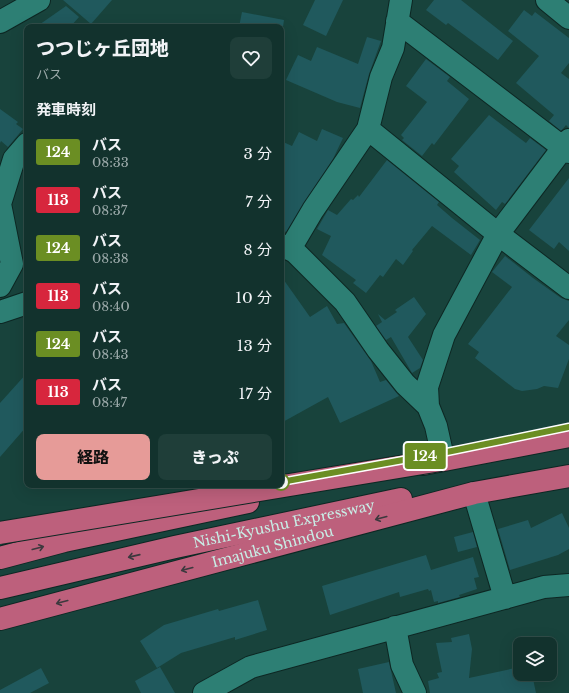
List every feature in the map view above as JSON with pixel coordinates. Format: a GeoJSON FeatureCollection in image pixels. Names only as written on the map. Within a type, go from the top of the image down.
{"type":"FeatureCollection","features":[{"type":"Feature","properties":{"kind":"highway"},"geometry":{"type":"LineString","coordinates":[[284,484],[442,456],[569,427]]}},
{"type":"Feature","properties":{"kind":"highway","name":"Nishi-Kyushu Expressway"},"geometry":{"type":"LineString","coordinates":[[0,558],[64,541],[442,456],[569,436]]}},
{"type":"Feature","properties":{"kind":"highway"},"geometry":{"type":"LineString","coordinates":[[284,482],[442,456]]}},
{"type":"Feature","properties":{"kind":"highway","name":"Nishi-Kyushu Expressway"},"geometry":{"type":"LineString","coordinates":[[0,588],[309,517],[569,465]]}},
{"type":"Feature","properties":{"kind":"highway","name":"Imajuku Shindou"},"geometry":{"type":"LineString","coordinates":[[0,619],[474,494],[569,476]]}},
{"type":"Feature","properties":{"kind":"highway"},"geometry":{"type":"LineString","coordinates":[[0,542],[144,506],[244,488]]}},
{"type":"Feature","properties":{"kind":"highway"},"geometry":{"type":"LineString","coordinates":[[0,533],[258,488]]}},
{"type":"Feature","properties":{"kind":"street"},"geometry":{"type":"LineString","coordinates":[[0,22],[39,0]]}},
{"type":"Feature","properties":{"kind":"street"},"geometry":{"type":"LineString","coordinates":[[401,0],[393,48],[381,77],[368,129],[286,247],[295,252],[345,302],[378,350],[405,384],[428,406]]}},
{"type":"Feature","properties":{"kind":"street"},"geometry":{"type":"LineString","coordinates":[[547,0],[569,18]]}},
{"type":"Feature","properties":{"kind":"street"},"geometry":{"type":"LineString","coordinates":[[397,21],[567,146],[498,234],[444,335],[427,387],[428,406],[436,426],[442,456]]}},
{"type":"Feature","properties":{"kind":"street"},"geometry":{"type":"LineString","coordinates":[[368,129],[498,234],[569,288]]}},
{"type":"Feature","properties":{"kind":"street"},"geometry":{"type":"LineString","coordinates":[[0,286],[12,264],[0,204],[14,159],[24,147]]}},
{"type":"Feature","properties":{"kind":"street"},"geometry":{"type":"LineString","coordinates":[[0,312],[24,304]]}},
{"type":"Feature","properties":{"kind":"street"},"geometry":{"type":"LineString","coordinates":[[474,494],[505,598]]}},
{"type":"Feature","properties":{"kind":"street"},"geometry":{"type":"LineString","coordinates":[[204,693],[251,668],[544,587],[569,585]]}},
{"type":"Feature","properties":{"kind":"street"},"geometry":{"type":"LineString","coordinates":[[395,627],[402,665],[415,693]]}},
{"type":"Feature","properties":{"kind":"building"},"geometry":{"type":"Polygon","coordinates":[[[63,0],[112,0],[91,24],[63,0]]]}},
{"type":"Feature","properties":{"kind":"building"},"geometry":{"type":"Polygon","coordinates":[[[315,0],[343,0],[326,36],[303,25],[315,0]]]}},
{"type":"Feature","properties":{"kind":"building"},"geometry":{"type":"Polygon","coordinates":[[[434,0],[461,0],[513,41],[498,60],[448,23],[446,25],[426,10],[434,0]]]}},
{"type":"Feature","properties":{"kind":"building"},"geometry":{"type":"Polygon","coordinates":[[[66,6],[79,17],[73,24],[40,24],[66,6]]]}},
{"type":"Feature","properties":{"kind":"building"},"geometry":{"type":"Polygon","coordinates":[[[524,10],[532,16],[535,12],[569,38],[569,63],[561,73],[569,79],[569,128],[566,125],[561,131],[549,121],[554,115],[516,83],[539,56],[508,31],[524,10]]]}},
{"type":"Feature","properties":{"kind":"building"},"geometry":{"type":"Polygon","coordinates":[[[242,12],[284,20],[283,24],[240,24],[242,12]]]}},
{"type":"Feature","properties":{"kind":"building"},"geometry":{"type":"Polygon","coordinates":[[[367,37],[381,41],[369,74],[360,108],[337,102],[286,80],[298,55],[311,61],[317,47],[358,64],[367,37]]]}},
{"type":"Feature","properties":{"kind":"building"},"geometry":{"type":"Polygon","coordinates":[[[426,59],[450,77],[447,81],[469,99],[434,145],[432,143],[422,156],[402,140],[404,138],[401,135],[427,102],[406,86],[426,59]]]}},
{"type":"Feature","properties":{"kind":"building"},"geometry":{"type":"Polygon","coordinates":[[[0,109],[18,122],[16,124],[23,129],[8,147],[1,141],[0,143],[0,109]]]}},
{"type":"Feature","properties":{"kind":"building"},"geometry":{"type":"Polygon","coordinates":[[[489,115],[526,143],[530,138],[546,150],[505,204],[502,202],[496,210],[454,172],[459,166],[451,159],[489,115]]]}},
{"type":"Feature","properties":{"kind":"building"},"geometry":{"type":"Polygon","coordinates":[[[322,129],[343,138],[333,159],[286,232],[284,231],[284,142],[292,146],[299,132],[317,141],[322,129]]]}},
{"type":"Feature","properties":{"kind":"building"},"geometry":{"type":"Polygon","coordinates":[[[387,160],[439,202],[437,205],[480,240],[471,255],[432,226],[412,250],[413,251],[403,265],[396,259],[383,277],[380,275],[366,293],[353,283],[356,280],[322,255],[331,236],[317,229],[328,210],[337,215],[351,199],[353,200],[358,195],[359,197],[387,160]]]}},
{"type":"Feature","properties":{"kind":"building"},"geometry":{"type":"Polygon","coordinates":[[[569,178],[569,251],[559,242],[554,249],[529,230],[569,178]]]}},
{"type":"Feature","properties":{"kind":"building"},"geometry":{"type":"Polygon","coordinates":[[[505,256],[561,298],[569,301],[569,320],[556,336],[569,345],[569,359],[558,388],[544,386],[537,389],[522,391],[515,389],[475,358],[479,352],[468,344],[512,287],[492,272],[505,256]]]}},
{"type":"Feature","properties":{"kind":"building"},"geometry":{"type":"Polygon","coordinates":[[[284,280],[310,317],[327,306],[337,324],[344,323],[371,361],[380,382],[386,380],[399,396],[340,423],[328,397],[284,421],[284,280]]]}},
{"type":"Feature","properties":{"kind":"building"},"geometry":{"type":"Polygon","coordinates":[[[414,297],[426,314],[408,337],[423,360],[420,368],[412,373],[391,337],[386,340],[376,326],[382,322],[378,314],[385,320],[397,312],[395,310],[414,297]]]}},
{"type":"Feature","properties":{"kind":"building"},"geometry":{"type":"Polygon","coordinates":[[[24,376],[24,429],[0,457],[0,403],[24,376]]]}},
{"type":"Feature","properties":{"kind":"building"},"geometry":{"type":"Polygon","coordinates":[[[562,513],[569,528],[569,549],[558,555],[510,570],[498,529],[528,520],[531,528],[562,513]]]}},
{"type":"Feature","properties":{"kind":"building"},"geometry":{"type":"Polygon","coordinates":[[[473,532],[477,547],[458,552],[454,537],[473,532]]]}},
{"type":"Feature","properties":{"kind":"building"},"geometry":{"type":"Polygon","coordinates":[[[426,555],[431,570],[473,557],[479,577],[474,578],[477,589],[459,595],[460,597],[438,603],[438,601],[434,602],[431,590],[429,591],[428,589],[400,597],[399,592],[330,615],[322,586],[426,555]]]}},
{"type":"Feature","properties":{"kind":"building"},"geometry":{"type":"Polygon","coordinates":[[[258,600],[267,630],[235,640],[235,637],[181,653],[157,668],[140,641],[164,625],[218,609],[219,611],[258,600]]]}},
{"type":"Feature","properties":{"kind":"building"},"geometry":{"type":"Polygon","coordinates":[[[469,634],[472,649],[469,678],[513,669],[513,681],[533,681],[536,693],[430,693],[428,681],[439,678],[437,673],[442,672],[436,643],[452,642],[451,638],[469,634]]]}},
{"type":"Feature","properties":{"kind":"building"},"geometry":{"type":"Polygon","coordinates":[[[389,662],[396,693],[363,693],[358,669],[389,662]]]}},
{"type":"Feature","properties":{"kind":"building"},"geometry":{"type":"Polygon","coordinates":[[[160,667],[175,693],[141,693],[135,681],[160,667]]]}},
{"type":"Feature","properties":{"kind":"building"},"geometry":{"type":"Polygon","coordinates":[[[41,668],[49,683],[30,693],[0,693],[0,690],[41,668]]]}},
{"type":"Feature","properties":{"kind":"bus line","name":"124"},"geometry":{"type":"LineString","coordinates":[[284,481],[442,453],[569,427]]}}]}
